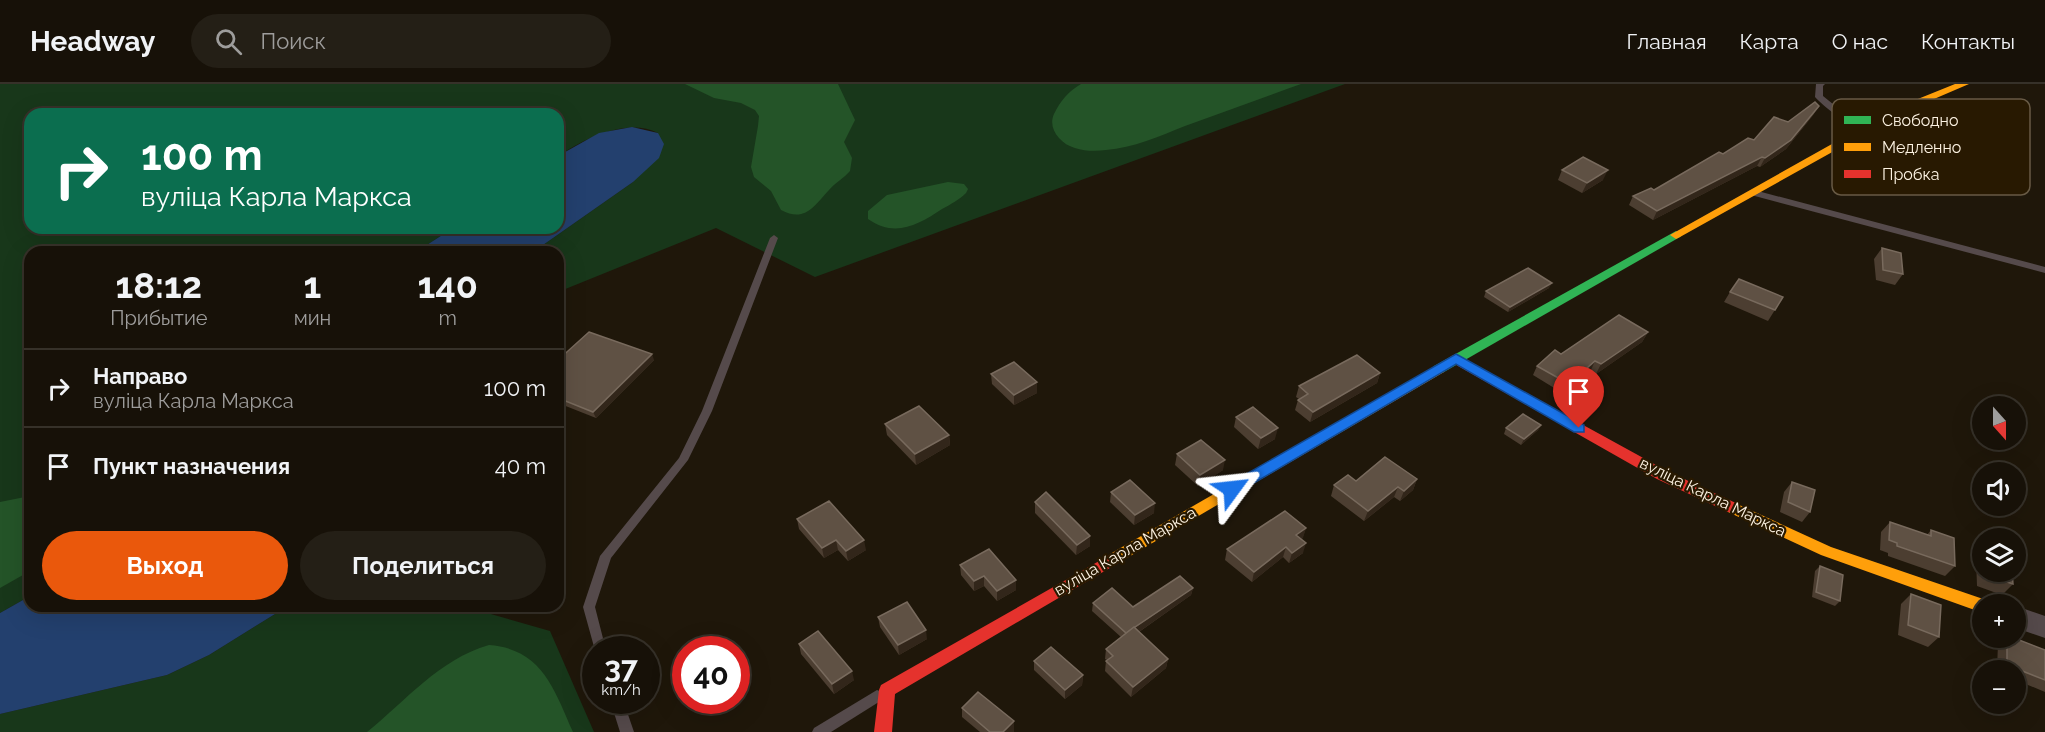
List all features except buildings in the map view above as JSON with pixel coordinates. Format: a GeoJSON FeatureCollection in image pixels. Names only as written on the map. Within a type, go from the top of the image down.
{"type":"FeatureCollection","features":[{"type":"Feature","properties":{"kind":"street","name":"вуліца Карла Маркса"},"geometry":{"type":"LineString","coordinates":[[1927,99],[1964,84]]}},
{"type":"Feature","properties":{"kind":"street","name":"вуліца Карла Маркса"},"geometry":{"type":"LineString","coordinates":[[887,690],[1456,358],[1832,148]]}},
{"type":"Feature","properties":{"kind":"street","name":"вуліца Карла Маркса"},"geometry":{"type":"LineString","coordinates":[[1456,358],[1662,475],[1826,551],[1972,602]]}},
{"type":"Feature","properties":{"kind":"street"},"geometry":{"type":"LineString","coordinates":[[2026,620],[2045,627]]}},
{"type":"Feature","properties":{"kind":"street"},"geometry":{"type":"LineString","coordinates":[[883,732],[887,690]]}},
{"type":"Feature","properties":{"kind":"lane"},"geometry":{"type":"LineString","coordinates":[[1821,84],[1819,85],[1819,98],[1832,108]]}},
{"type":"Feature","properties":{"kind":"lane"},"geometry":{"type":"LineString","coordinates":[[1751,192],[2045,270]]}},
{"type":"Feature","properties":{"kind":"lane"},"geometry":{"type":"LineString","coordinates":[[596,636],[589,607],[606,556],[683,460],[707,411],[774,238]]}},
{"type":"Feature","properties":{"kind":"lane"},"geometry":{"type":"LineString","coordinates":[[819,732],[887,690]]}},
{"type":"Feature","properties":{"kind":"lane"},"geometry":{"type":"LineString","coordinates":[[621,714],[627,732]]}},
{"type":"Feature","properties":{"kind":"green space"},"geometry":{"type":"Polygon","coordinates":[[[0,84],[1345,84],[815,277],[716,228],[564,290],[564,246],[542,246],[559,234],[564,234],[564,230],[633,182],[658,133],[633,127],[620,129],[593,137],[564,152],[564,108],[24,108],[24,234],[444,234],[425,246],[24,246],[24,599],[0,613],[0,84]]]}},
{"type":"Feature","properties":{"kind":"green space"},"geometry":{"type":"Polygon","coordinates":[[[685,84],[838,84],[855,120],[844,142],[852,158],[850,171],[831,187],[819,202],[803,214],[789,214],[781,210],[771,191],[754,177],[751,167],[759,116],[755,110],[741,103],[714,98],[685,84]]]}},
{"type":"Feature","properties":{"kind":"green space"},"geometry":{"type":"Polygon","coordinates":[[[1081,84],[1301,84],[1146,141],[1116,149],[1094,151],[1069,146],[1059,138],[1053,127],[1053,117],[1059,105],[1081,84]]]}},
{"type":"Feature","properties":{"kind":"green space"},"geometry":{"type":"Polygon","coordinates":[[[948,182],[964,184],[968,189],[958,200],[924,220],[906,227],[888,228],[868,219],[868,211],[887,195],[948,182]]]}},
{"type":"Feature","properties":{"kind":"green space"},"geometry":{"type":"Polygon","coordinates":[[[24,497],[24,574],[0,588],[0,502],[24,497]]]}},
{"type":"Feature","properties":{"kind":"green space"},"geometry":{"type":"Polygon","coordinates":[[[278,612],[484,612],[550,631],[582,704],[582,714],[586,714],[594,732],[0,732],[0,714],[167,675],[209,655],[278,612]]]}},
{"type":"Feature","properties":{"kind":"green space"},"geometry":{"type":"Polygon","coordinates":[[[489,645],[507,648],[522,654],[534,663],[552,687],[573,732],[367,732],[424,682],[454,660],[489,645]]]}},
{"type":"Feature","properties":{"kind":"water"},"geometry":{"type":"Polygon","coordinates":[[[632,127],[658,133],[664,144],[659,158],[633,182],[564,230],[564,153],[599,133],[632,127]]]}},
{"type":"Feature","properties":{"kind":"water"},"geometry":{"type":"Polygon","coordinates":[[[444,234],[559,234],[542,246],[425,246],[444,234]]]}},
{"type":"Feature","properties":{"kind":"water"},"geometry":{"type":"Polygon","coordinates":[[[24,599],[24,612],[278,612],[209,655],[167,675],[0,714],[0,613],[24,599]]]}},
{"type":"Feature","properties":{"kind":"traffic: fast"},"geometry":{"type":"LineString","coordinates":[[1439,369],[1676,235]]}},
{"type":"Feature","properties":{"kind":"traffic: slow"},"geometry":{"type":"LineString","coordinates":[[1927,99],[1964,84]]}},
{"type":"Feature","properties":{"kind":"traffic: slow"},"geometry":{"type":"LineString","coordinates":[[1676,235],[1832,148]]}},
{"type":"Feature","properties":{"kind":"traffic: slow"},"geometry":{"type":"LineString","coordinates":[[1115,558],[1439,369]]}},
{"type":"Feature","properties":{"kind":"traffic: slow"},"geometry":{"type":"LineString","coordinates":[[1733,508],[1826,551],[1972,602]]}},
{"type":"Feature","properties":{"kind":"traffic: jam"},"geometry":{"type":"LineString","coordinates":[[1456,359],[1662,475],[1733,508]]}},
{"type":"Feature","properties":{"kind":"traffic: jam"},"geometry":{"type":"LineString","coordinates":[[883,732],[887,690],[1115,558]]}},
{"type":"Feature","properties":{"kind":"route"},"geometry":{"type":"LineString","coordinates":[[1232,489],[1456,358],[1579,428]]}}]}
